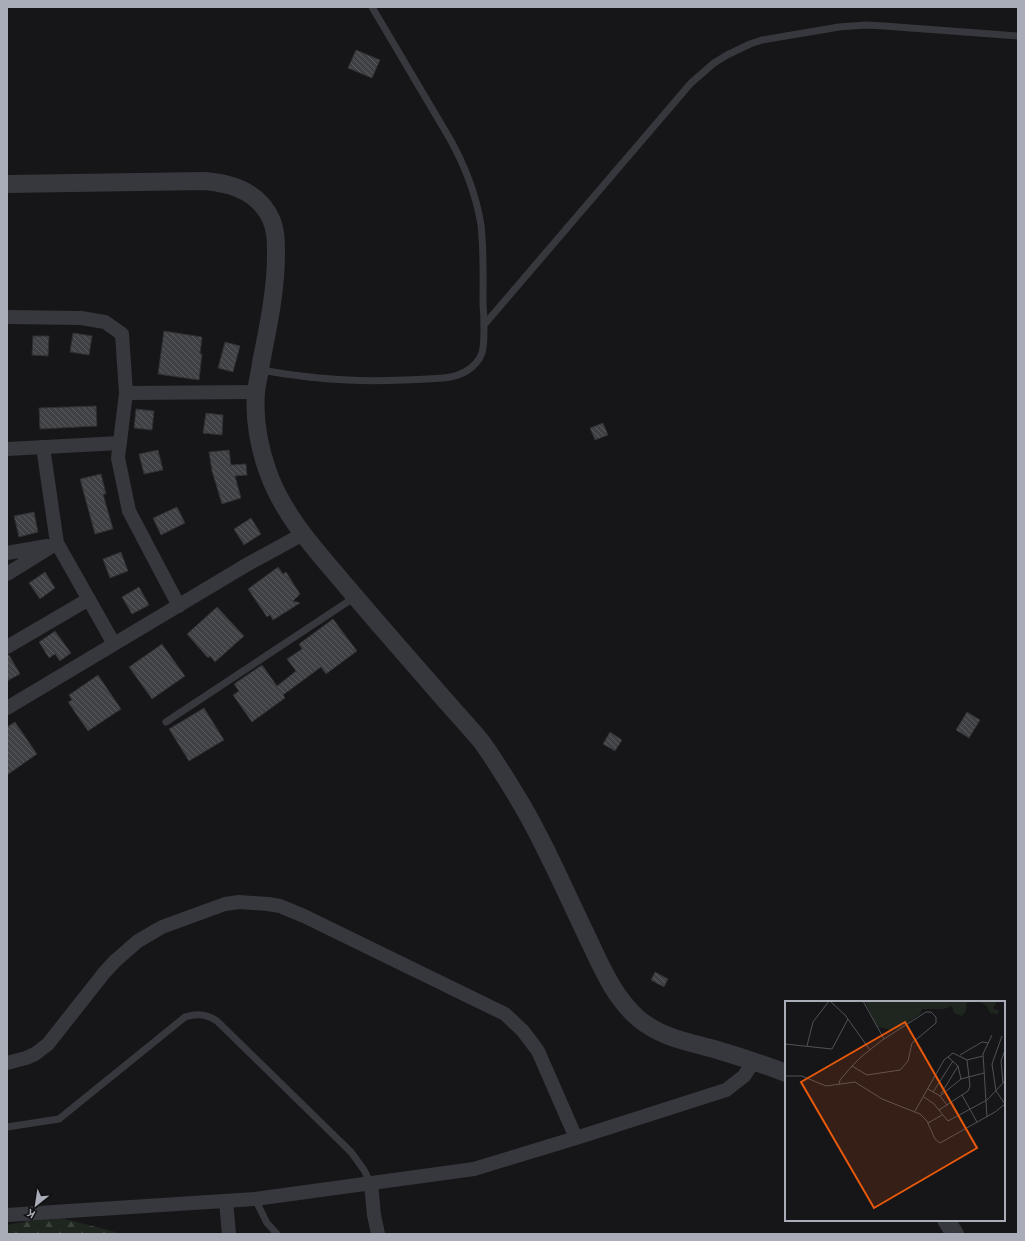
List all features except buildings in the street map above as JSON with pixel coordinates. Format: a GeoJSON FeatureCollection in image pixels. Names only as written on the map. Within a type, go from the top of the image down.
{"type":"FeatureCollection","features":[{"type":"Feature","properties":{"kind":"street"},"geometry":{"type":"LineString","coordinates":[[7,184],[221,182],[238,188],[262,204],[270,217],[274,228],[276,242],[276,267],[274,292],[256,392],[258,431],[268,473],[276,493],[287,512],[303,534],[356,597],[480,741],[500,769],[520,801],[536,831],[607,979],[627,1008],[644,1023],[668,1036],[785,1072]]}},
{"type":"Feature","properties":{"kind":"street"},"geometry":{"type":"LineString","coordinates":[[7,317],[81,318],[105,322],[122,334],[126,393],[118,458],[129,511],[179,606]]}},
{"type":"Feature","properties":{"kind":"street"},"geometry":{"type":"LineString","coordinates":[[126,393],[256,392]]}},
{"type":"Feature","properties":{"kind":"street"},"geometry":{"type":"LineString","coordinates":[[7,449],[120,444]]}},
{"type":"Feature","properties":{"kind":"street"},"geometry":{"type":"LineString","coordinates":[[43,447],[57,544],[114,644]]}},
{"type":"Feature","properties":{"kind":"street"},"geometry":{"type":"LineString","coordinates":[[7,708],[248,564],[303,534]]}},
{"type":"Feature","properties":{"kind":"street"},"geometry":{"type":"LineString","coordinates":[[7,554],[57,544]]}},
{"type":"Feature","properties":{"kind":"street"},"geometry":{"type":"LineString","coordinates":[[7,574],[57,544]]}},
{"type":"Feature","properties":{"kind":"street"},"geometry":{"type":"LineString","coordinates":[[7,647],[89,599]]}},
{"type":"Feature","properties":{"kind":"street"},"geometry":{"type":"LineString","coordinates":[[7,1063],[36,1054],[48,1044],[104,973],[128,950],[150,934],[162,927],[225,904],[239,902],[268,904],[286,908],[304,916],[505,1014],[523,1031],[538,1051],[576,1138]]}},
{"type":"Feature","properties":{"kind":"street"},"geometry":{"type":"LineString","coordinates":[[7,1215],[255,1199],[474,1169],[726,1090],[744,1076],[754,1061]]}},
{"type":"Feature","properties":{"kind":"street"},"geometry":{"type":"LineString","coordinates":[[371,1184],[374,1215],[378,1234]]}},
{"type":"Feature","properties":{"kind":"street"},"geometry":{"type":"LineString","coordinates":[[226,1201],[229,1234]]}},
{"type":"Feature","properties":{"kind":"street"},"geometry":{"type":"LineString","coordinates":[[947,1221],[955,1234]]}},
{"type":"Feature","properties":{"kind":"lane"},"geometry":{"type":"LineString","coordinates":[[260,370],[318,378],[348,380],[385,381],[452,378],[467,370],[478,359],[482,352],[484,324],[483,244],[472,186],[461,159],[450,139],[372,7]]}},
{"type":"Feature","properties":{"kind":"lane"},"geometry":{"type":"LineString","coordinates":[[484,324],[691,83],[708,68],[727,55],[762,40],[852,26],[884,26],[1018,36]]}},
{"type":"Feature","properties":{"kind":"lane"},"geometry":{"type":"LineString","coordinates":[[166,722],[356,597]]}},
{"type":"Feature","properties":{"kind":"lane"},"geometry":{"type":"LineString","coordinates":[[7,1127],[59,1119],[185,1017],[200,1014],[206,1015],[217,1021],[351,1152],[364,1170],[371,1184]]}},
{"type":"Feature","properties":{"kind":"lane"},"geometry":{"type":"LineString","coordinates":[[255,1199],[267,1223],[276,1234]]}},
{"type":"Feature","properties":{"kind":"green space"},"geometry":{"type":"Polygon","coordinates":[[[54,1216],[123,1234],[7,1234],[7,1225],[54,1216]]]}}]}
